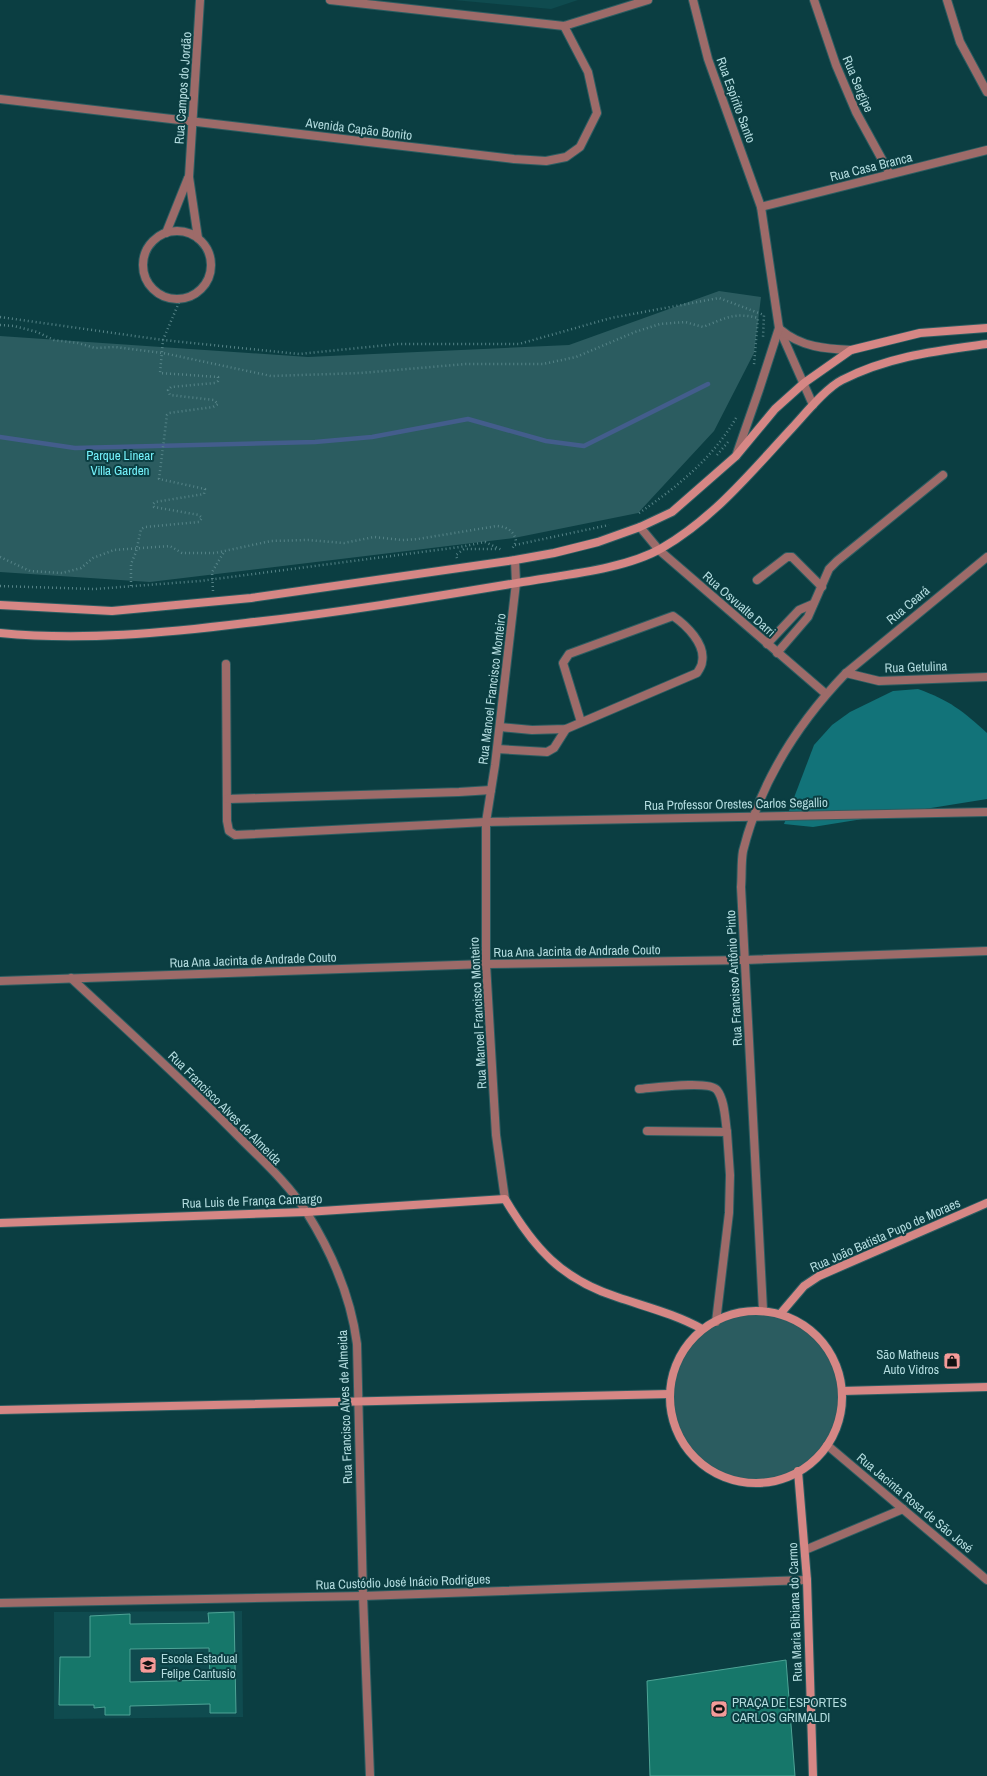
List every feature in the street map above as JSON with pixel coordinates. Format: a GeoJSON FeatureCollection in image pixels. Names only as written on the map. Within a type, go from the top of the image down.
{"type":"FeatureCollection","features":[{"type":"Feature","properties":{"kind":"street","name":"Rua Campos do Jordão"},"geometry":{"type":"LineString","coordinates":[[198,238],[189,177],[200,0]]}},
{"type":"Feature","properties":{"kind":"street"},"geometry":{"type":"LineString","coordinates":[[330,0],[564,26],[648,0]]}},
{"type":"Feature","properties":{"kind":"street","name":"Rua Espírito Santo"},"geometry":{"type":"LineString","coordinates":[[693,0],[708,59],[761,207],[779,328]]}},
{"type":"Feature","properties":{"kind":"street","name":"Rua Sergipe"},"geometry":{"type":"LineString","coordinates":[[814,0],[836,65],[856,112],[890,174]]}},
{"type":"Feature","properties":{"kind":"street"},"geometry":{"type":"LineString","coordinates":[[947,0],[960,42],[987,92]]}},
{"type":"Feature","properties":{"kind":"street","name":"Avenida Capão Bonito"},"geometry":{"type":"LineString","coordinates":[[0,99],[514,159],[546,161],[566,157],[580,146],[597,113],[588,72],[564,26]]}},
{"type":"Feature","properties":{"kind":"street","name":"Rua Casa Branca"},"geometry":{"type":"LineString","coordinates":[[761,207],[987,150]]}},
{"type":"Feature","properties":{"kind":"street","name":"Rua Campos do Jordão"},"geometry":{"type":"LineString","coordinates":[[166,233],[189,177]]}},
{"type":"Feature","properties":{"kind":"street"},"geometry":{"type":"LineString","coordinates":[[180,231],[198,238],[206,247],[211,257],[211,269],[208,281],[201,290],[191,297],[180,300],[168,299],[158,294],[150,287],[145,278],[143,267],[144,256],[149,246],[156,238],[166,233],[180,231]]}},
{"type":"Feature","properties":{"kind":"street"},"geometry":{"type":"LineString","coordinates":[[779,328],[788,336],[815,347],[851,350],[920,333],[987,328]]}},
{"type":"Feature","properties":{"kind":"street"},"geometry":{"type":"LineString","coordinates":[[779,328],[813,404]]}},
{"type":"Feature","properties":{"kind":"street"},"geometry":{"type":"LineString","coordinates":[[736,456],[760,390],[779,328]]}},
{"type":"Feature","properties":{"kind":"street"},"geometry":{"type":"LineString","coordinates":[[0,633],[96,636],[190,630],[288,618],[460,593],[621,564],[659,550],[688,532],[713,511],[813,404],[840,381],[909,355],[987,344]]}},
{"type":"Feature","properties":{"kind":"street"},"geometry":{"type":"LineString","coordinates":[[0,605],[112,611],[214,602],[458,568],[515,556],[591,544],[640,527],[672,512],[736,456],[775,409],[804,383],[851,350]]}},
{"type":"Feature","properties":{"kind":"street"},"geometry":{"type":"LineString","coordinates":[[777,653],[808,617],[829,569],[943,475]]}},
{"type":"Feature","properties":{"kind":"street","name":"Rua Osvualte Darri"},"geometry":{"type":"LineString","coordinates":[[640,527],[659,550],[826,694]]}},
{"type":"Feature","properties":{"kind":"street","name":"Rua Manoel Francisco Monteiro"},"geometry":{"type":"LineString","coordinates":[[515,556],[516,583],[500,727],[486,822],[486,964],[496,1135],[505,1199],[523,1230],[543,1253],[564,1271],[588,1286],[680,1318],[702,1329]]}},
{"type":"Feature","properties":{"kind":"street"},"geometry":{"type":"LineString","coordinates":[[757,580],[787,557],[792,557],[822,587]]}},
{"type":"Feature","properties":{"kind":"street","name":"Rua Ceará"},"geometry":{"type":"LineString","coordinates":[[846,674],[987,557]]}},
{"type":"Feature","properties":{"kind":"street"},"geometry":{"type":"LineString","coordinates":[[767,644],[799,610],[813,604]]}},
{"type":"Feature","properties":{"kind":"street"},"geometry":{"type":"LineString","coordinates":[[500,727],[532,730],[566,729],[697,673],[702,662],[702,649],[688,629],[674,616],[569,654],[563,663],[581,722]]}},
{"type":"Feature","properties":{"kind":"street"},"geometry":{"type":"LineString","coordinates":[[226,664],[227,799],[451,793],[491,790]]}},
{"type":"Feature","properties":{"kind":"street","name":"Rua Getulina"},"geometry":{"type":"LineString","coordinates":[[846,674],[879,681],[987,677]]}},
{"type":"Feature","properties":{"kind":"street","name":"Rua Francisco Antônio Pinto"},"geometry":{"type":"LineString","coordinates":[[762,1310],[741,887],[743,852],[754,816],[768,781],[794,738],[826,694],[846,674]]}},
{"type":"Feature","properties":{"kind":"street"},"geometry":{"type":"LineString","coordinates":[[497,748],[547,752],[554,748],[566,729]]}},
{"type":"Feature","properties":{"kind":"street","name":"Rua Professor Orestes Carlos Segallio"},"geometry":{"type":"LineString","coordinates":[[227,799],[229,831],[236,836],[486,822],[987,812]]}},
{"type":"Feature","properties":{"kind":"street","name":"Rua Ana Jacinta de Andrade Couto"},"geometry":{"type":"LineString","coordinates":[[0,981],[486,964],[745,960],[987,950]]}},
{"type":"Feature","properties":{"kind":"street","name":"Rua Francisco Alves de Almeida"},"geometry":{"type":"LineString","coordinates":[[71,978],[199,1096],[287,1187],[306,1212],[333,1258],[354,1318],[357,1344],[363,1596],[370,1776]]}},
{"type":"Feature","properties":{"kind":"street"},"geometry":{"type":"LineString","coordinates":[[639,1089],[704,1085],[716,1089],[720,1095],[727,1132],[730,1175],[729,1213],[716,1322]]}},
{"type":"Feature","properties":{"kind":"street"},"geometry":{"type":"LineString","coordinates":[[647,1131],[727,1132]]}},
{"type":"Feature","properties":{"kind":"street","name":"Rua Luis de França Camargo"},"geometry":{"type":"LineString","coordinates":[[0,1223],[306,1212],[505,1199]]}},
{"type":"Feature","properties":{"kind":"street","name":"Rua João Batista Pupo de Moraes"},"geometry":{"type":"LineString","coordinates":[[781,1314],[804,1286],[819,1276],[987,1203]]}},
{"type":"Feature","properties":{"kind":"street"},"geometry":{"type":"LineString","coordinates":[[762,1310],[781,1314],[802,1323],[822,1340],[835,1362],[842,1391],[842,1407],[837,1427],[827,1445],[814,1460],[798,1472],[771,1482],[742,1482],[714,1472],[691,1454],[685,1447],[676,1429],[670,1394],[673,1374],[684,1349],[702,1329],[736,1314],[762,1310]]}},
{"type":"Feature","properties":{"kind":"street"},"geometry":{"type":"LineString","coordinates":[[842,1391],[987,1387]]}},
{"type":"Feature","properties":{"kind":"street"},"geometry":{"type":"LineString","coordinates":[[0,1410],[359,1400],[670,1394]]}},
{"type":"Feature","properties":{"kind":"street","name":"Rua Jacinta Rosa de São José"},"geometry":{"type":"LineString","coordinates":[[827,1445],[987,1580]]}},
{"type":"Feature","properties":{"kind":"street","name":"Rua Maria Bibiana do Carmo"},"geometry":{"type":"LineString","coordinates":[[798,1472],[807,1580],[812,1776]]}},
{"type":"Feature","properties":{"kind":"street"},"geometry":{"type":"LineString","coordinates":[[805,1550],[903,1509]]}},
{"type":"Feature","properties":{"kind":"street","name":"Rua Custódio José Inácio Rodrigues"},"geometry":{"type":"LineString","coordinates":[[0,1603],[363,1596],[807,1580]]}},
{"type":"Feature","properties":{"kind":"path"},"geometry":{"type":"LineString","coordinates":[[0,317],[163,340],[299,354],[398,344],[519,344],[619,316],[719,298],[731,304],[764,315],[763,342]]}},
{"type":"Feature","properties":{"kind":"path"},"geometry":{"type":"LineString","coordinates":[[131,586],[131,564],[137,549],[139,533],[145,527],[200,522],[202,518],[199,515],[154,507],[155,502],[204,494],[205,492],[204,489],[161,481],[159,477],[167,418],[169,413],[213,407],[218,404],[214,400],[170,395],[168,390],[169,388],[215,383],[219,380],[216,376],[160,373],[163,340],[180,300]]}},
{"type":"Feature","properties":{"kind":"path"},"geometry":{"type":"LineString","coordinates":[[0,325],[14,326],[37,332],[54,340],[78,343],[95,348],[115,347],[162,353],[271,376],[360,373],[466,364],[543,364],[576,357],[635,332],[660,324],[685,322],[704,327],[726,316],[748,316],[758,318],[754,368]]}},
{"type":"Feature","properties":{"kind":"path"},"geometry":{"type":"LineString","coordinates":[[636,516],[672,490],[714,450],[738,415]]}},
{"type":"Feature","properties":{"kind":"path"},"geometry":{"type":"LineString","coordinates":[[717,457],[731,440]]}},
{"type":"Feature","properties":{"kind":"path"},"geometry":{"type":"LineString","coordinates":[[458,568],[456,555],[464,549],[512,549],[515,545],[612,524]]}},
{"type":"Feature","properties":{"kind":"path"},"geometry":{"type":"LineString","coordinates":[[0,557],[30,571],[62,573],[81,568],[102,553],[114,550],[170,546],[182,553],[215,553],[271,541],[308,540],[344,543],[374,537],[413,540],[497,526],[508,528],[516,539],[515,545]]}},
{"type":"Feature","properties":{"kind":"path"},"geometry":{"type":"LineString","coordinates":[[0,586],[95,589],[213,580],[460,547],[485,542],[515,556]]}},
{"type":"Feature","properties":{"kind":"path"},"geometry":{"type":"LineString","coordinates":[[214,602],[212,572],[224,552]]}},
{"type":"Feature","properties":{"kind":"shaded area"},"geometry":{"type":"Polygon","coordinates":[[[454,0],[578,0],[551,9],[454,0]]]}},
{"type":"Feature","properties":{"kind":"shaded area"},"geometry":{"type":"Polygon","coordinates":[[[918,689],[938,697],[955,707],[987,733],[987,799],[813,827],[784,824],[814,745],[832,725],[850,712],[893,691],[918,689]]]}},
{"type":"Feature","properties":{"kind":"shaded area","name":"Escola Estadual Felipe Cantusio"},"geometry":{"type":"Polygon","coordinates":[[[242,1611],[243,1717],[54,1719],[54,1612],[242,1611]]]}},
{"type":"Feature","properties":{"kind":"green space","name":"Parque Linear Villa Garden"},"geometry":{"type":"Polygon","coordinates":[[[719,291],[761,297],[754,353],[714,431],[638,513],[514,538],[150,582],[0,572],[0,336],[308,357],[569,345],[719,291]]]}},
{"type":"Feature","properties":{"kind":"green space"},"geometry":{"type":"Polygon","coordinates":[[[756,1310],[773,1312],[789,1317],[804,1325],[817,1335],[827,1348],[835,1363],[840,1379],[842,1396],[840,1413],[835,1429],[827,1444],[817,1457],[804,1467],[789,1475],[773,1480],[756,1482],[739,1480],[723,1475],[708,1467],[695,1457],[685,1444],[677,1429],[672,1413],[670,1396],[672,1379],[677,1363],[685,1348],[695,1335],[708,1325],[723,1317],[739,1312],[756,1310]]]}},
{"type":"Feature","properties":{"kind":"building"},"geometry":{"type":"Polygon","coordinates":[[[234,1612],[236,1713],[210,1713],[210,1704],[130,1706],[130,1715],[105,1715],[105,1707],[94,1708],[94,1705],[59,1705],[60,1657],[90,1657],[90,1616],[130,1614],[130,1624],[209,1623],[208,1613],[234,1612]],[[209,1648],[130,1649],[130,1682],[210,1680],[209,1648]]]}},
{"type":"Feature","properties":{"kind":"building","name":"PRAÇA DE ESPORTES CARLOS GRIMALDI"},"geometry":{"type":"Polygon","coordinates":[[[786,1660],[795,1776],[650,1776],[647,1681],[786,1660]]]}},
{"type":"Feature","properties":{"kind":"waterway"},"geometry":{"type":"LineString","coordinates":[[0,437],[75,448],[315,442],[372,437],[468,419],[546,441],[584,446],[708,384]]}},
{"type":"Feature","properties":{"kind":"place","name":"São Matheus Auto Vidros"},"geometry":{"type":"Point","coordinates":[952,1361]}},
{"type":"Feature","properties":{"kind":"place","name":"Escola Estadual Felipe Cantusio"},"geometry":{"type":"Point","coordinates":[148,1665]}},
{"type":"Feature","properties":{"kind":"place","name":"PRAÇA DE ESPORTES CARLOS GRIMALDI"},"geometry":{"type":"Point","coordinates":[719,1709]}}]}
